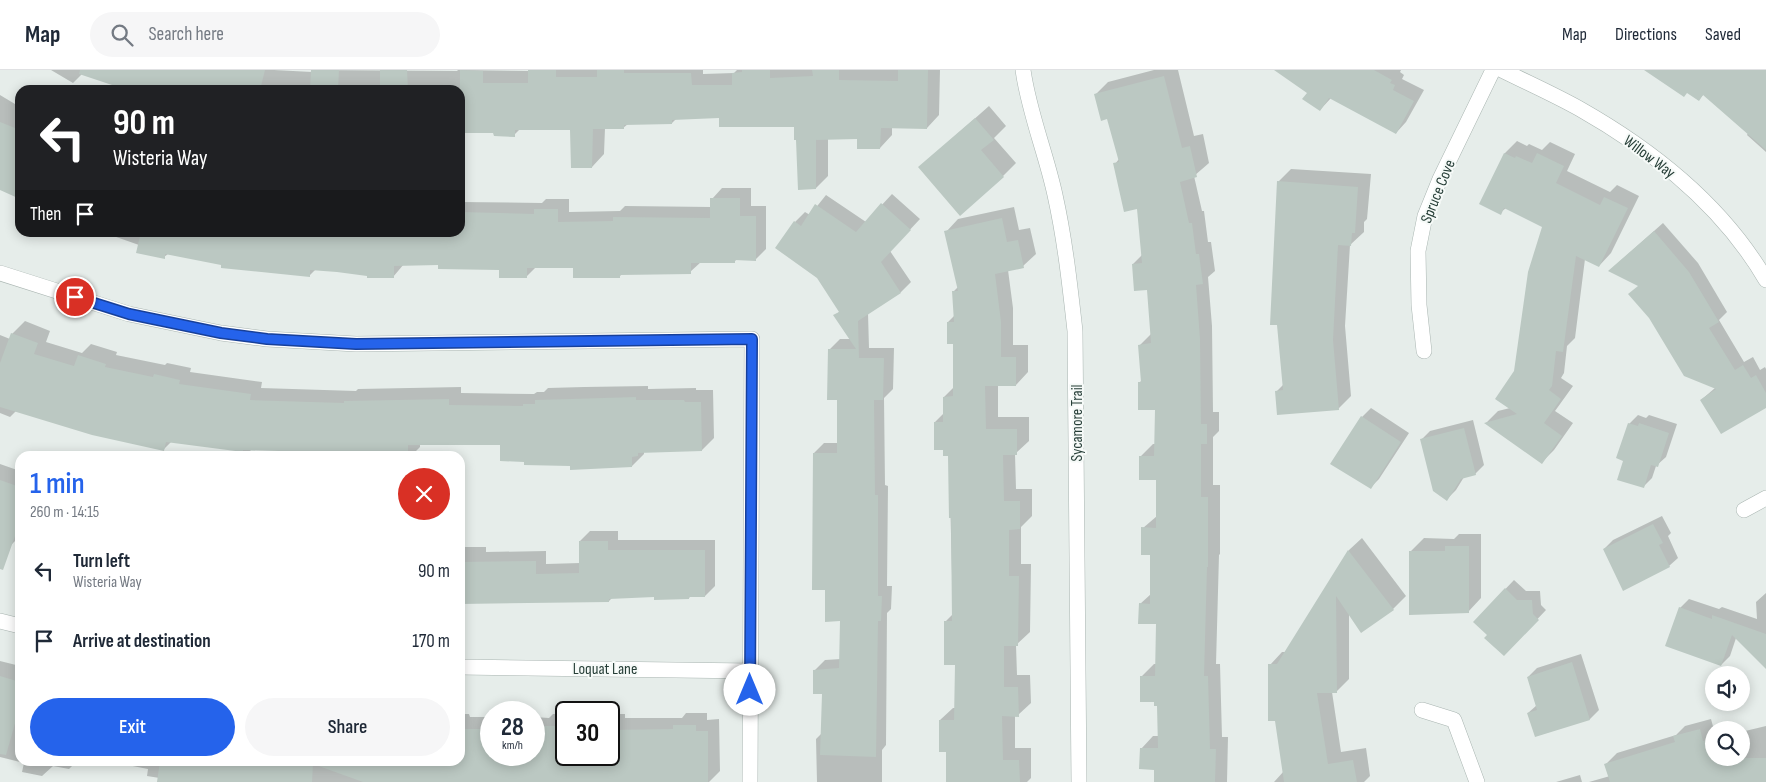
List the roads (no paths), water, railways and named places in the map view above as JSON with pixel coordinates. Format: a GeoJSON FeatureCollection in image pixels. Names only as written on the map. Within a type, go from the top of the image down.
{"type":"FeatureCollection","features":[{"type":"Feature","properties":{"kind":"street","name":"Sycamore Trail"},"geometry":{"type":"LineString","coordinates":[[1023,70],[1026,94],[1055,194],[1068,262],[1075,331],[1079,782]]}},
{"type":"Feature","properties":{"kind":"street","name":"Spruce Cove"},"geometry":{"type":"LineString","coordinates":[[1424,351],[1419,305],[1418,251],[1425,216],[1440,178],[1493,70]]}},
{"type":"Feature","properties":{"kind":"street","name":"Willow Way"},"geometry":{"type":"LineString","coordinates":[[1502,70],[1579,109],[1617,131],[1653,156],[1687,184],[1718,214],[1752,255],[1766,280]]}},
{"type":"Feature","properties":{"kind":"street"},"geometry":{"type":"LineString","coordinates":[[0,273],[129,314],[221,333],[267,339],[356,344],[752,339],[750,782]]}},
{"type":"Feature","properties":{"kind":"street"},"geometry":{"type":"LineString","coordinates":[[1744,510],[1766,498]]}},
{"type":"Feature","properties":{"kind":"street"},"geometry":{"type":"LineString","coordinates":[[0,621],[15,625]]}},
{"type":"Feature","properties":{"kind":"street","name":"Loquat Lane"},"geometry":{"type":"LineString","coordinates":[[465,667],[750,671]]}},
{"type":"Feature","properties":{"kind":"street"},"geometry":{"type":"LineString","coordinates":[[1422,710],[1454,720],[1477,782]]}}]}
